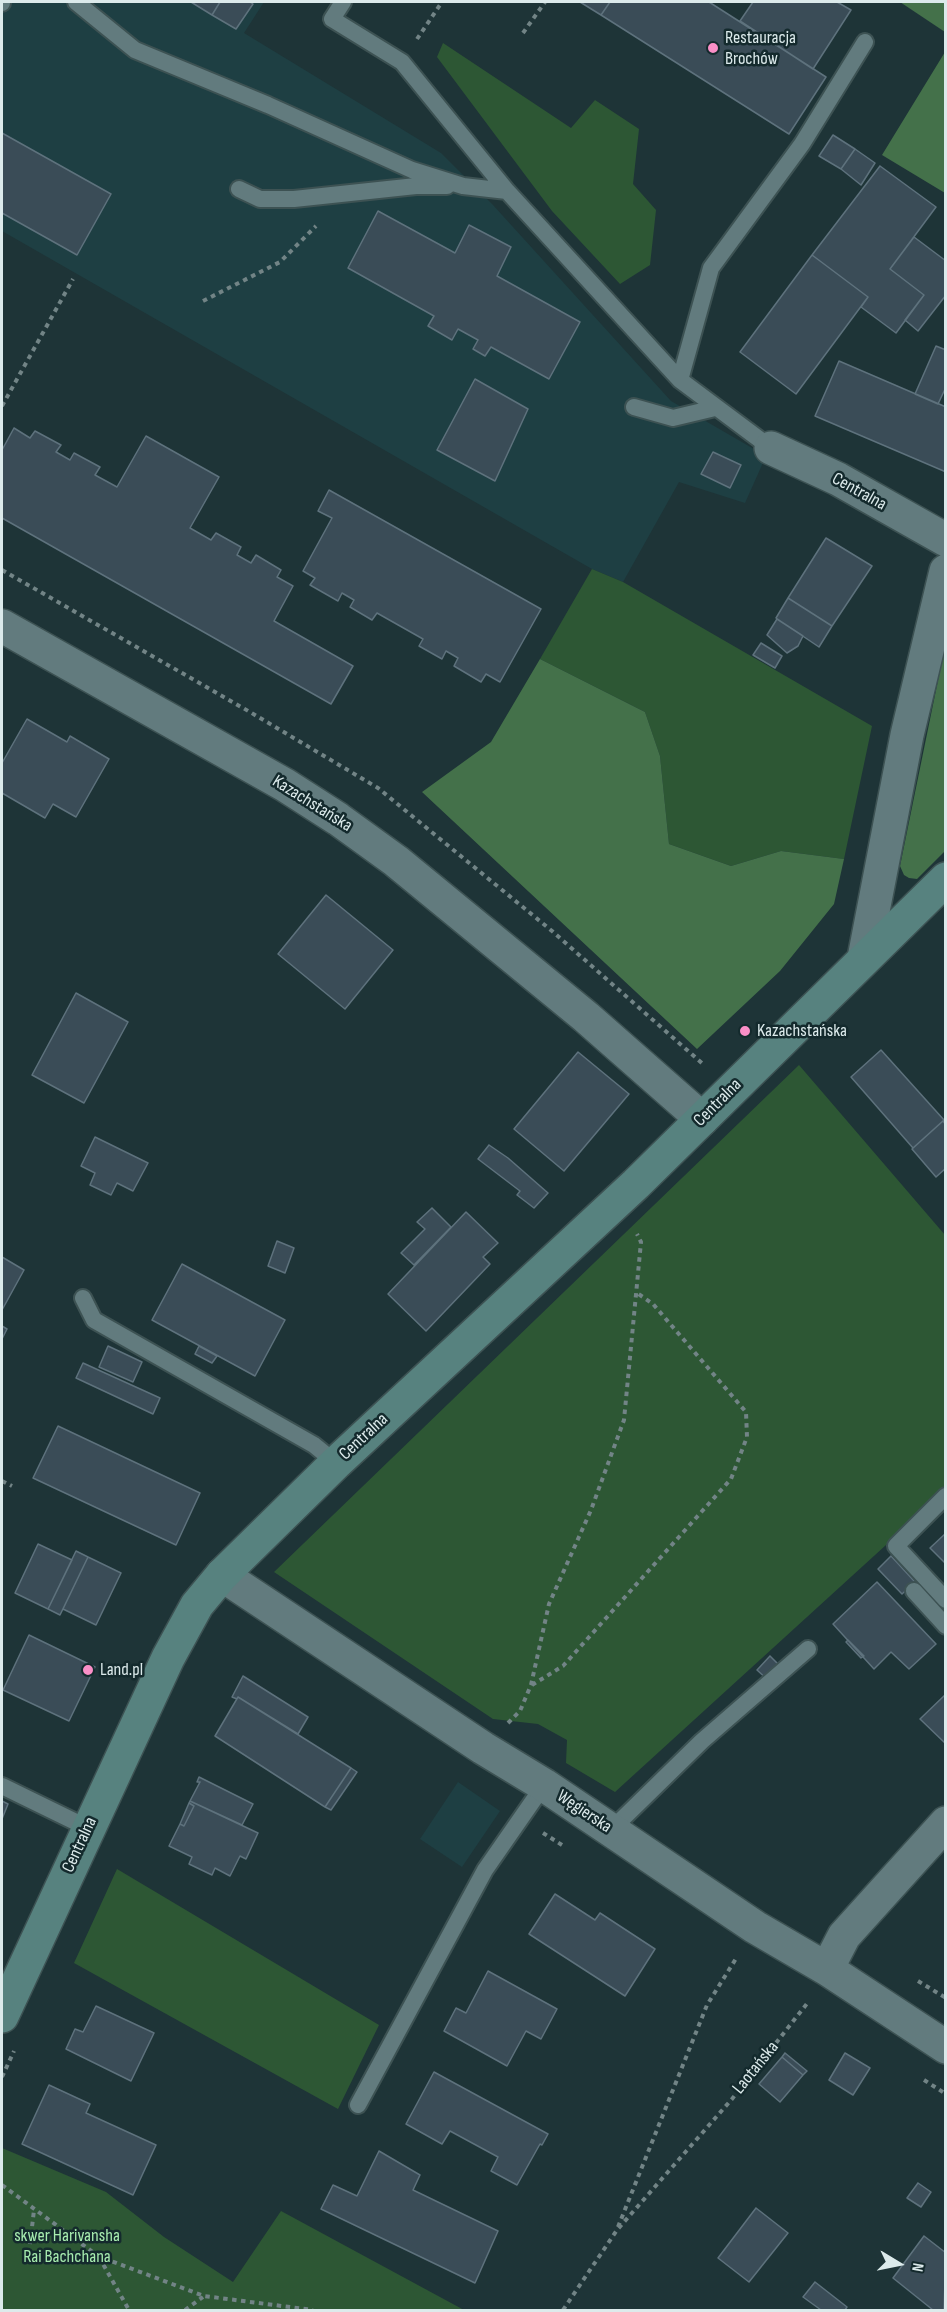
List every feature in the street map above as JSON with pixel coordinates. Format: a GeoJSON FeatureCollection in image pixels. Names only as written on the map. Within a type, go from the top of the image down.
{"type":"FeatureCollection","features":[{"type":"Feature","properties":{"kind":"street","name":"Centralna"},"geometry":{"type":"LineString","coordinates":[[771,448],[838,479],[945,540]]}},
{"type":"Feature","properties":{"kind":"street"},"geometry":{"type":"LineString","coordinates":[[864,958],[907,735],[945,571]]}},
{"type":"Feature","properties":{"kind":"street","name":"Kazachstańska"},"geometry":{"type":"LineString","coordinates":[[2,626],[285,785],[338,819],[396,861],[577,1010],[702,1119]]}},
{"type":"Feature","properties":{"kind":"street","name":"Centralna"},"geometry":{"type":"LineString","coordinates":[[2,2016],[168,1658],[197,1605],[222,1575],[336,1464],[702,1119],[945,879]]}},
{"type":"Feature","properties":{"kind":"street","name":"Węgierska"},"geometry":{"type":"LineString","coordinates":[[222,1575],[483,1748],[544,1785],[755,1927],[827,1969],[945,2047]]}},
{"type":"Feature","properties":{"kind":"street"},"geometry":{"type":"LineString","coordinates":[[827,1969],[844,1936],[945,1823]]}},
{"type":"Feature","properties":{"kind":"lane"},"geometry":{"type":"LineString","coordinates":[[76,2],[135,50],[268,105],[412,170],[463,186]]}},
{"type":"Feature","properties":{"kind":"lane"},"geometry":{"type":"LineString","coordinates":[[344,2],[332,19],[402,62],[507,190],[680,380],[771,448]]}},
{"type":"Feature","properties":{"kind":"lane"},"geometry":{"type":"LineString","coordinates":[[680,380],[711,268],[801,144],[866,42]]}},
{"type":"Feature","properties":{"kind":"lane"},"geometry":{"type":"LineString","coordinates":[[238,189],[260,199],[294,199],[352,191],[463,186],[507,190]]}},
{"type":"Feature","properties":{"kind":"lane"},"geometry":{"type":"LineString","coordinates":[[634,407],[674,418],[716,408]]}},
{"type":"Feature","properties":{"kind":"lane"},"geometry":{"type":"LineString","coordinates":[[83,1298],[94,1320],[314,1445],[336,1464]]}},
{"type":"Feature","properties":{"kind":"lane"},"geometry":{"type":"LineString","coordinates":[[945,1496],[896,1546],[945,1600]]}},
{"type":"Feature","properties":{"kind":"lane"},"geometry":{"type":"LineString","coordinates":[[914,1592],[945,1626]]}},
{"type":"Feature","properties":{"kind":"lane"},"geometry":{"type":"LineString","coordinates":[[611,1830],[702,1741],[808,1649]]}},
{"type":"Feature","properties":{"kind":"lane"},"geometry":{"type":"LineString","coordinates":[[358,2105],[485,1870],[544,1785]]}},
{"type":"Feature","properties":{"kind":"lane"},"geometry":{"type":"LineString","coordinates":[[2,1786],[88,1828]]}},
{"type":"Feature","properties":{"kind":"path"},"geometry":{"type":"LineString","coordinates":[[402,62],[442,2]]}},
{"type":"Feature","properties":{"kind":"path"},"geometry":{"type":"LineString","coordinates":[[523,33],[545,2]]}},
{"type":"Feature","properties":{"kind":"path"},"geometry":{"type":"LineString","coordinates":[[203,302],[280,262],[352,191]]}},
{"type":"Feature","properties":{"kind":"path"},"geometry":{"type":"LineString","coordinates":[[2,406],[73,279]]}},
{"type":"Feature","properties":{"kind":"path"},"geometry":{"type":"LineString","coordinates":[[483,1748],[520,1711],[531,1685],[549,1604],[591,1510],[624,1420],[641,1242],[633,1227]]}},
{"type":"Feature","properties":{"kind":"path"},"geometry":{"type":"LineString","coordinates":[[531,1685],[563,1666],[731,1479],[747,1437],[746,1412],[653,1304],[636,1293]]}},
{"type":"Feature","properties":{"kind":"path"},"geometry":{"type":"LineString","coordinates":[[2,1481],[12,1486]]}},
{"type":"Feature","properties":{"kind":"path"},"geometry":{"type":"LineString","coordinates":[[617,2230],[707,2005],[755,1927]]}},
{"type":"Feature","properties":{"kind":"path","name":"Laotańska"},"geometry":{"type":"LineString","coordinates":[[563,2310],[617,2230],[768,2054],[808,2003],[827,1969]]}},
{"type":"Feature","properties":{"kind":"path"},"geometry":{"type":"LineString","coordinates":[[2,2185],[98,2256],[204,2296],[313,2310]]}},
{"type":"Feature","properties":{"kind":"path"},"geometry":{"type":"LineString","coordinates":[[30,2244],[34,2209]]}},
{"type":"Feature","properties":{"kind":"path"},"geometry":{"type":"LineString","coordinates":[[98,2256],[129,2310]]}},
{"type":"Feature","properties":{"kind":"path"},"geometry":{"type":"LineString","coordinates":[[185,2310],[204,2296]]}},
{"type":"Feature","properties":{"kind":"shaded area"},"geometry":{"type":"Polygon","coordinates":[[[2,2],[264,2],[244,33],[441,153],[493,205],[671,401],[766,456],[745,503],[679,482],[623,582],[592,569],[2,231],[2,2]]]}},
{"type":"Feature","properties":{"kind":"shaded area"},"geometry":{"type":"Polygon","coordinates":[[[458,1782],[500,1811],[462,1867],[420,1839],[458,1782]]]}},
{"type":"Feature","properties":{"kind":"green space"},"geometry":{"type":"Polygon","coordinates":[[[900,2],[945,2],[945,32],[900,2]]]}},
{"type":"Feature","properties":{"kind":"green space"},"geometry":{"type":"Polygon","coordinates":[[[443,43],[571,128],[595,100],[639,129],[633,184],[656,210],[650,265],[620,284],[552,211],[437,57],[443,43]]]}},
{"type":"Feature","properties":{"kind":"green space"},"geometry":{"type":"Polygon","coordinates":[[[945,52],[945,193],[882,155],[945,52]]]}},
{"type":"Feature","properties":{"kind":"green space"},"geometry":{"type":"Polygon","coordinates":[[[592,569],[623,582],[872,726],[844,859],[781,851],[731,866],[669,844],[660,756],[645,712],[540,659],[592,569]]]}},
{"type":"Feature","properties":{"kind":"green space"},"geometry":{"type":"Polygon","coordinates":[[[945,646],[945,851],[917,879],[909,878],[904,875],[900,866],[945,646]]]}},
{"type":"Feature","properties":{"kind":"green space"},"geometry":{"type":"Polygon","coordinates":[[[540,659],[645,712],[660,756],[669,844],[731,866],[781,851],[844,859],[834,904],[780,971],[697,1049],[422,792],[491,742],[540,659]]]}},
{"type":"Feature","properties":{"kind":"green space"},"geometry":{"type":"Polygon","coordinates":[[[799,1065],[945,1235],[945,1486],[886,1545],[615,1792],[566,1763],[567,1740],[538,1724],[493,1719],[274,1572],[799,1065]]]}},
{"type":"Feature","properties":{"kind":"green space"},"geometry":{"type":"Polygon","coordinates":[[[117,1869],[379,2025],[338,2109],[74,1963],[117,1869]]]}},
{"type":"Feature","properties":{"kind":"green space","name":"skwer Harivansha Rai Bachchana"},"geometry":{"type":"Polygon","coordinates":[[[2,2148],[106,2192],[164,2237],[233,2282],[281,2211],[464,2310],[2,2310],[2,2148]]]}},
{"type":"Feature","properties":{"kind":"building"},"geometry":{"type":"Polygon","coordinates":[[[191,2],[220,2],[212,15],[191,2]]]}},
{"type":"Feature","properties":{"kind":"building"},"geometry":{"type":"Polygon","coordinates":[[[220,2],[250,2],[253,4],[236,29],[212,15],[220,2]]]}},
{"type":"Feature","properties":{"kind":"building"},"geometry":{"type":"Polygon","coordinates":[[[580,2],[610,2],[601,15],[580,2]]]}},
{"type":"Feature","properties":{"kind":"building"},"geometry":{"type":"Polygon","coordinates":[[[610,2],[709,2],[826,77],[789,134],[601,15],[610,2]]]}},
{"type":"Feature","properties":{"kind":"building"},"geometry":{"type":"Polygon","coordinates":[[[753,2],[837,2],[851,10],[813,69],[740,21],[753,2]]]}},
{"type":"Feature","properties":{"kind":"building"},"geometry":{"type":"Polygon","coordinates":[[[2,133],[111,194],[77,255],[2,213],[2,133]]]}},
{"type":"Feature","properties":{"kind":"building"},"geometry":{"type":"Polygon","coordinates":[[[833,135],[855,149],[841,169],[819,156],[833,135]]]}},
{"type":"Feature","properties":{"kind":"building"},"geometry":{"type":"Polygon","coordinates":[[[855,149],[875,163],[861,185],[841,169],[855,149]]]}},
{"type":"Feature","properties":{"kind":"building"},"geometry":{"type":"Polygon","coordinates":[[[880,166],[936,207],[890,269],[924,295],[896,333],[861,307],[868,297],[812,255],[880,166]]]}},
{"type":"Feature","properties":{"kind":"building"},"geometry":{"type":"Polygon","coordinates":[[[378,211],[455,253],[469,225],[511,247],[497,276],[580,322],[549,379],[491,347],[485,356],[473,349],[478,340],[458,329],[452,340],[428,326],[434,316],[348,268],[378,211]]]}},
{"type":"Feature","properties":{"kind":"building"},"geometry":{"type":"Polygon","coordinates":[[[914,237],[946,261],[946,295],[918,331],[905,320],[924,295],[890,269],[914,237]]]}},
{"type":"Feature","properties":{"kind":"building"},"geometry":{"type":"Polygon","coordinates":[[[812,255],[868,297],[796,394],[740,352],[812,255]]]}},
{"type":"Feature","properties":{"kind":"building"},"geometry":{"type":"Polygon","coordinates":[[[936,346],[946,350],[946,387],[938,404],[915,394],[936,346]]]}},
{"type":"Feature","properties":{"kind":"building"},"geometry":{"type":"Polygon","coordinates":[[[839,361],[946,407],[946,472],[815,416],[839,361]]]}},
{"type":"Feature","properties":{"kind":"building"},"geometry":{"type":"Polygon","coordinates":[[[475,379],[528,409],[495,481],[437,450],[475,379]]]}},
{"type":"Feature","properties":{"kind":"building"},"geometry":{"type":"Polygon","coordinates":[[[14,428],[30,438],[35,431],[61,445],[56,452],[70,460],[74,453],[100,467],[95,475],[117,487],[146,436],[219,477],[190,528],[211,540],[216,533],[241,547],[237,555],[251,563],[256,555],[281,570],[277,577],[293,586],[274,621],[353,666],[331,704],[2,518],[2,450],[14,428]]]}},
{"type":"Feature","properties":{"kind":"building"},"geometry":{"type":"Polygon","coordinates":[[[713,452],[741,465],[730,488],[701,474],[713,452]]]}},
{"type":"Feature","properties":{"kind":"building"},"geometry":{"type":"Polygon","coordinates":[[[329,490],[541,609],[500,682],[486,674],[481,682],[454,666],[458,658],[446,651],[442,659],[419,646],[423,639],[377,613],[372,620],[350,607],[354,600],[342,593],[338,601],[310,585],[315,578],[303,571],[332,518],[318,511],[329,490]]]}},
{"type":"Feature","properties":{"kind":"building"},"geometry":{"type":"Polygon","coordinates":[[[826,538],[872,566],[832,626],[788,598],[826,538]]]}},
{"type":"Feature","properties":{"kind":"building"},"geometry":{"type":"Polygon","coordinates":[[[788,598],[832,626],[819,647],[776,618],[788,598]]]}},
{"type":"Feature","properties":{"kind":"building"},"geometry":{"type":"Polygon","coordinates":[[[777,619],[803,636],[798,646],[787,653],[767,635],[777,619]]]}},
{"type":"Feature","properties":{"kind":"building"},"geometry":{"type":"Polygon","coordinates":[[[761,643],[782,656],[775,668],[753,655],[761,643]]]}},
{"type":"Feature","properties":{"kind":"building"},"geometry":{"type":"Polygon","coordinates":[[[27,719],[67,742],[70,736],[109,759],[76,817],[53,804],[45,818],[2,793],[2,763],[27,719]]]}},
{"type":"Feature","properties":{"kind":"building"},"geometry":{"type":"Polygon","coordinates":[[[326,895],[393,950],[345,1009],[278,954],[326,895]]]}},
{"type":"Feature","properties":{"kind":"building"},"geometry":{"type":"Polygon","coordinates":[[[76,993],[128,1022],[84,1103],[32,1075],[76,993]]]}},
{"type":"Feature","properties":{"kind":"building"},"geometry":{"type":"Polygon","coordinates":[[[881,1050],[944,1120],[913,1148],[851,1077],[881,1050]]]}},
{"type":"Feature","properties":{"kind":"building"},"geometry":{"type":"Polygon","coordinates":[[[578,1052],[629,1094],[564,1171],[514,1129],[578,1052]]]}},
{"type":"Feature","properties":{"kind":"building"},"geometry":{"type":"Polygon","coordinates":[[[943,1121],[946,1125],[946,1168],[936,1177],[912,1149],[943,1121]]]}},
{"type":"Feature","properties":{"kind":"building"},"geometry":{"type":"Polygon","coordinates":[[[95,1137],[148,1163],[133,1191],[117,1183],[111,1195],[90,1185],[95,1173],[81,1166],[95,1137]]]}},
{"type":"Feature","properties":{"kind":"building"},"geometry":{"type":"Polygon","coordinates":[[[489,1145],[508,1158],[548,1193],[534,1208],[517,1195],[520,1191],[478,1159],[489,1145]]]}},
{"type":"Feature","properties":{"kind":"building"},"geometry":{"type":"Polygon","coordinates":[[[432,1208],[451,1227],[414,1265],[401,1253],[425,1229],[417,1222],[432,1208]]]}},
{"type":"Feature","properties":{"kind":"building"},"geometry":{"type":"Polygon","coordinates":[[[466,1212],[498,1243],[483,1257],[490,1264],[426,1331],[388,1294],[466,1212]]]}},
{"type":"Feature","properties":{"kind":"building"},"geometry":{"type":"Polygon","coordinates":[[[277,1241],[294,1248],[285,1273],[268,1266],[277,1241]]]}},
{"type":"Feature","properties":{"kind":"building"},"geometry":{"type":"Polygon","coordinates":[[[2,1257],[24,1270],[2,1310],[2,1257]]]}},
{"type":"Feature","properties":{"kind":"building"},"geometry":{"type":"Polygon","coordinates":[[[182,1264],[285,1320],[255,1376],[152,1320],[182,1264]]]}},
{"type":"Feature","properties":{"kind":"building"},"geometry":{"type":"Polygon","coordinates":[[[2,1326],[7,1329],[2,1339],[2,1326]]]}},
{"type":"Feature","properties":{"kind":"building"},"geometry":{"type":"Polygon","coordinates":[[[108,1346],[142,1362],[133,1382],[99,1367],[108,1346]]]}},
{"type":"Feature","properties":{"kind":"building"},"geometry":{"type":"Polygon","coordinates":[[[199,1346],[217,1356],[212,1363],[195,1354],[199,1346]]]}},
{"type":"Feature","properties":{"kind":"building"},"geometry":{"type":"Polygon","coordinates":[[[83,1363],[160,1398],[153,1414],[76,1378],[83,1363]]]}},
{"type":"Feature","properties":{"kind":"building"},"geometry":{"type":"Polygon","coordinates":[[[58,1426],[200,1493],[176,1545],[33,1478],[58,1426]]]}},
{"type":"Feature","properties":{"kind":"building"},"geometry":{"type":"Polygon","coordinates":[[[946,1533],[946,1564],[930,1548],[946,1533]]]}},
{"type":"Feature","properties":{"kind":"building"},"geometry":{"type":"Polygon","coordinates":[[[38,1544],[72,1560],[48,1609],[15,1593],[38,1544]]]}},
{"type":"Feature","properties":{"kind":"building"},"geometry":{"type":"Polygon","coordinates":[[[76,1551],[88,1557],[60,1615],[48,1609],[76,1551]]]}},
{"type":"Feature","properties":{"kind":"building"},"geometry":{"type":"Polygon","coordinates":[[[891,1556],[915,1582],[902,1594],[878,1569],[891,1556]]]}},
{"type":"Feature","properties":{"kind":"building"},"geometry":{"type":"Polygon","coordinates":[[[88,1557],[121,1573],[96,1625],[63,1609],[88,1557]]]}},
{"type":"Feature","properties":{"kind":"building"},"geometry":{"type":"Polygon","coordinates":[[[877,1582],[936,1644],[909,1669],[891,1652],[874,1669],[833,1624],[877,1582]]]}},
{"type":"Feature","properties":{"kind":"building"},"geometry":{"type":"Polygon","coordinates":[[[29,1635],[95,1667],[69,1721],[3,1690],[29,1635]]]}},
{"type":"Feature","properties":{"kind":"building"},"geometry":{"type":"Polygon","coordinates":[[[848,1640],[864,1656],[861,1658],[846,1642],[848,1640]]]}},
{"type":"Feature","properties":{"kind":"building"},"geometry":{"type":"Polygon","coordinates":[[[770,1656],[781,1667],[768,1680],[757,1670],[770,1656]]]}},
{"type":"Feature","properties":{"kind":"building"},"geometry":{"type":"Polygon","coordinates":[[[243,1676],[308,1717],[298,1734],[238,1697],[237,1699],[232,1697],[243,1676]]]}},
{"type":"Feature","properties":{"kind":"building"},"geometry":{"type":"Polygon","coordinates":[[[946,1694],[946,1744],[920,1719],[946,1694]]]}},
{"type":"Feature","properties":{"kind":"building"},"geometry":{"type":"Polygon","coordinates":[[[238,1697],[351,1768],[325,1807],[215,1736],[238,1697]]]}},
{"type":"Feature","properties":{"kind":"building"},"geometry":{"type":"Polygon","coordinates":[[[351,1768],[357,1772],[331,1810],[325,1807],[351,1768]]]}},
{"type":"Feature","properties":{"kind":"building"},"geometry":{"type":"Polygon","coordinates":[[[199,1777],[253,1804],[242,1825],[190,1801],[200,1782],[197,1782],[199,1777]]]}},
{"type":"Feature","properties":{"kind":"building"},"geometry":{"type":"Polygon","coordinates":[[[2,1801],[8,1804],[2,1819],[2,1801]]]}},
{"type":"Feature","properties":{"kind":"building"},"geometry":{"type":"Polygon","coordinates":[[[190,1801],[258,1833],[246,1859],[240,1856],[230,1876],[215,1868],[212,1875],[189,1864],[192,1857],[169,1846],[180,1824],[184,1826],[194,1806],[189,1803],[190,1801]]]}},
{"type":"Feature","properties":{"kind":"building"},"geometry":{"type":"Polygon","coordinates":[[[189,1803],[194,1806],[184,1826],[180,1824],[189,1803]]]}},
{"type":"Feature","properties":{"kind":"building"},"geometry":{"type":"Polygon","coordinates":[[[555,1894],[595,1920],[600,1913],[655,1949],[625,1996],[529,1934],[555,1894]]]}},
{"type":"Feature","properties":{"kind":"building"},"geometry":{"type":"Polygon","coordinates":[[[488,1971],[557,2009],[541,2039],[526,2031],[507,2066],[444,2031],[456,2008],[466,2013],[488,1971]]]}},
{"type":"Feature","properties":{"kind":"building"},"geometry":{"type":"Polygon","coordinates":[[[96,2006],[154,2033],[131,2081],[66,2049],[75,2029],[83,2032],[96,2006]]]}},
{"type":"Feature","properties":{"kind":"building"},"geometry":{"type":"Polygon","coordinates":[[[785,2053],[807,2071],[803,2075],[782,2057],[785,2053]]]}},
{"type":"Feature","properties":{"kind":"building"},"geometry":{"type":"Polygon","coordinates":[[[845,2053],[870,2068],[853,2095],[829,2080],[845,2053]]]}},
{"type":"Feature","properties":{"kind":"building"},"geometry":{"type":"Polygon","coordinates":[[[782,2057],[803,2075],[780,2102],[759,2084],[782,2057]]]}},
{"type":"Feature","properties":{"kind":"building"},"geometry":{"type":"Polygon","coordinates":[[[434,2072],[548,2134],[517,2185],[491,2171],[498,2157],[450,2131],[442,2144],[406,2124],[434,2072]]]}},
{"type":"Feature","properties":{"kind":"building"},"geometry":{"type":"Polygon","coordinates":[[[49,2085],[90,2104],[86,2113],[156,2145],[133,2195],[22,2144],[49,2085]]]}},
{"type":"Feature","properties":{"kind":"building"},"geometry":{"type":"Polygon","coordinates":[[[379,2151],[420,2175],[413,2190],[498,2231],[475,2283],[321,2209],[333,2185],[357,2196],[379,2151]]]}},
{"type":"Feature","properties":{"kind":"building"},"geometry":{"type":"Polygon","coordinates":[[[918,2183],[931,2192],[921,2207],[907,2198],[918,2183]]]}},
{"type":"Feature","properties":{"kind":"building"},"geometry":{"type":"Polygon","coordinates":[[[756,2208],[788,2233],[749,2282],[718,2258],[756,2208]]]}},
{"type":"Feature","properties":{"kind":"building"},"geometry":{"type":"Polygon","coordinates":[[[924,2236],[946,2253],[944,2310],[933,2310],[893,2278],[924,2236]]]}},
{"type":"Feature","properties":{"kind":"building"},"geometry":{"type":"Polygon","coordinates":[[[815,2282],[847,2307],[845,2310],[821,2310],[803,2297],[815,2282]]]}},
{"type":"Feature","properties":{"kind":"place","name":"Restauracja Brochów"},"geometry":{"type":"Point","coordinates":[713,48]}},
{"type":"Feature","properties":{"kind":"place","name":"Kazachstańska"},"geometry":{"type":"Point","coordinates":[745,1031]}},
{"type":"Feature","properties":{"kind":"place","name":"Land.pl"},"geometry":{"type":"Point","coordinates":[88,1670]}}]}
